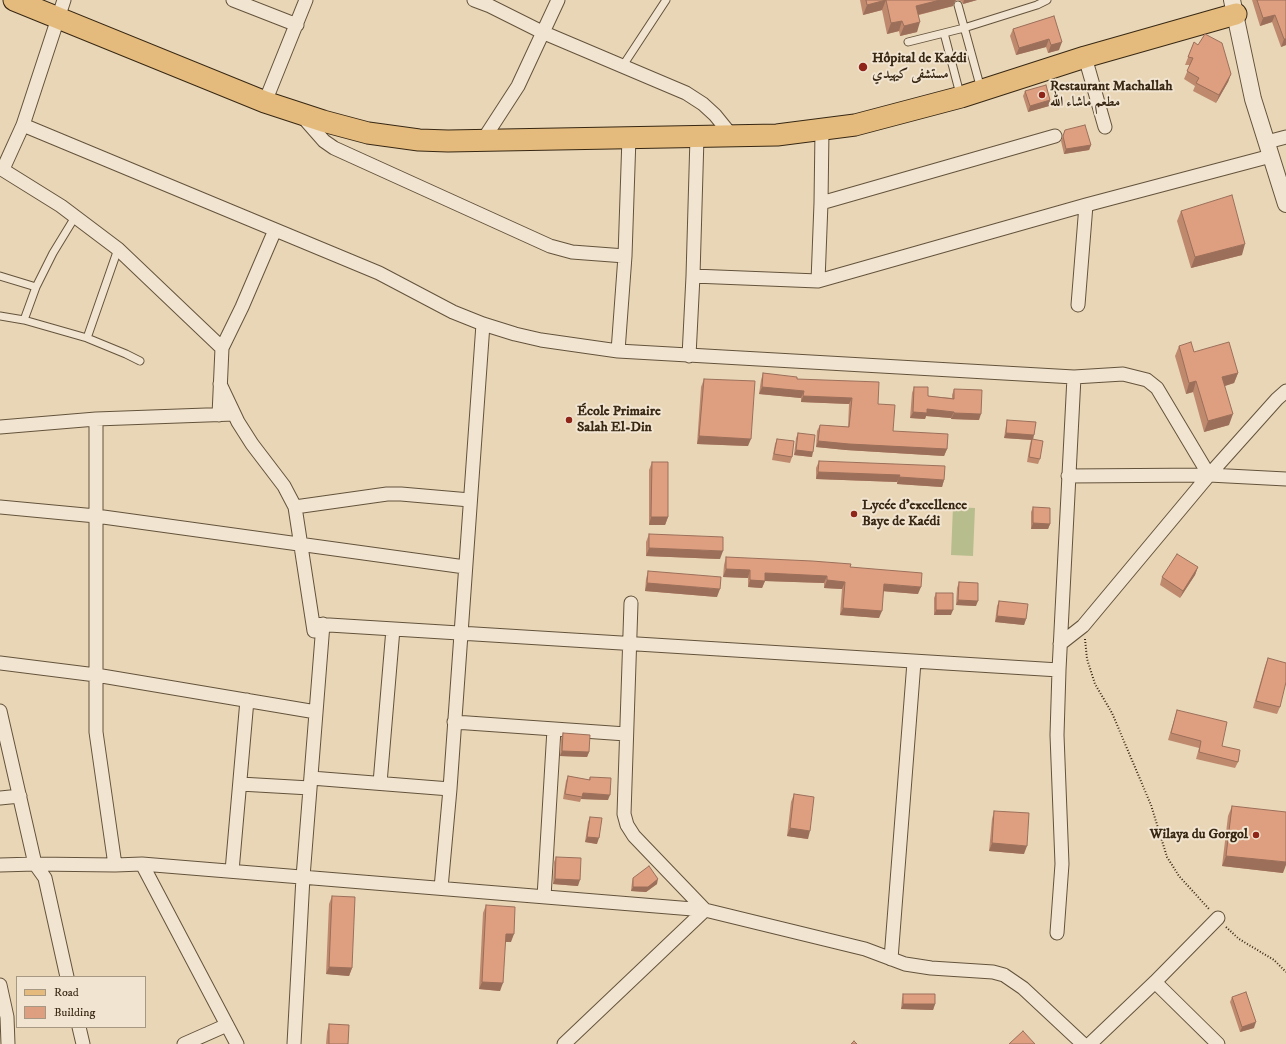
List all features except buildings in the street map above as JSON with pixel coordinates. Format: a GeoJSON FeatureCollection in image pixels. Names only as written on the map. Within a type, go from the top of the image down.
{"type":"FeatureCollection","features":[{"type":"Feature","properties":{"kind":"main road"},"geometry":{"type":"LineString","coordinates":[[14,0],[61,9],[265,102],[346,128],[368,133],[419,140],[776,135],[855,125],[961,97],[1234,7]]}},
{"type":"Feature","properties":{"kind":"street"},"geometry":{"type":"LineString","coordinates":[[233,0],[297,25]]}},
{"type":"Feature","properties":{"kind":"street"},"geometry":{"type":"LineString","coordinates":[[265,102],[306,0]]}},
{"type":"Feature","properties":{"kind":"street"},"geometry":{"type":"LineString","coordinates":[[474,0],[490,6],[542,32],[686,93],[703,104],[715,115],[732,136]]}},
{"type":"Feature","properties":{"kind":"street"},"geometry":{"type":"LineString","coordinates":[[483,140],[518,86],[558,0]]}},
{"type":"Feature","properties":{"kind":"street"},"geometry":{"type":"LineString","coordinates":[[1234,7],[1253,98],[1286,204]]}},
{"type":"Feature","properties":{"kind":"street"},"geometry":{"type":"LineString","coordinates":[[61,9],[23,125],[2,169],[61,206],[118,249],[222,348]]}},
{"type":"Feature","properties":{"kind":"street"},"geometry":{"type":"LineString","coordinates":[[1085,57],[1105,127]]}},
{"type":"Feature","properties":{"kind":"street"},"geometry":{"type":"LineString","coordinates":[[300,114],[324,141],[334,148],[550,246],[572,252],[625,256]]}},
{"type":"Feature","properties":{"kind":"street"},"geometry":{"type":"LineString","coordinates":[[23,125],[379,273],[453,312],[483,324],[541,340],[618,351],[688,356],[1074,377],[1123,374],[1147,380],[1157,388],[1209,475]]}},
{"type":"Feature","properties":{"kind":"street"},"geometry":{"type":"LineString","coordinates":[[818,281],[822,130]]}},
{"type":"Feature","properties":{"kind":"street"},"geometry":{"type":"LineString","coordinates":[[821,204],[1055,136]]}},
{"type":"Feature","properties":{"kind":"street"},"geometry":{"type":"LineString","coordinates":[[618,351],[625,256],[629,137]]}},
{"type":"Feature","properties":{"kind":"street"},"geometry":{"type":"LineString","coordinates":[[688,356],[693,276],[697,137]]}},
{"type":"Feature","properties":{"kind":"street"},"geometry":{"type":"LineString","coordinates":[[693,276],[818,281],[1086,205],[1269,149],[1286,137]]}},
{"type":"Feature","properties":{"kind":"street"},"geometry":{"type":"LineString","coordinates":[[1078,305],[1086,205]]}},
{"type":"Feature","properties":{"kind":"street"},"geometry":{"type":"LineString","coordinates":[[219,415],[222,348],[242,307],[275,230]]}},
{"type":"Feature","properties":{"kind":"street"},"geometry":{"type":"LineString","coordinates":[[441,888],[450,789],[483,324]]}},
{"type":"Feature","properties":{"kind":"street"},"geometry":{"type":"LineString","coordinates":[[1057,933],[1062,864],[1057,735],[1060,644],[1074,377]]}},
{"type":"Feature","properties":{"kind":"street"},"geometry":{"type":"LineString","coordinates":[[220,384],[234,414],[252,444],[284,486],[296,507],[300,545],[318,624],[320,659],[303,876],[294,1044]]}},
{"type":"Feature","properties":{"kind":"street"},"geometry":{"type":"LineString","coordinates":[[1060,644],[1083,626],[1209,475],[1277,399],[1286,391]]}},
{"type":"Feature","properties":{"kind":"street"},"geometry":{"type":"LineString","coordinates":[[0,427],[96,419],[234,414]]}},
{"type":"Feature","properties":{"kind":"street"},"geometry":{"type":"LineString","coordinates":[[96,419],[96,732],[115,865]]}},
{"type":"Feature","properties":{"kind":"street"},"geometry":{"type":"LineString","coordinates":[[1068,476],[1209,475],[1286,479]]}},
{"type":"Feature","properties":{"kind":"street"},"geometry":{"type":"LineString","coordinates":[[296,507],[387,494],[412,494],[470,500]]}},
{"type":"Feature","properties":{"kind":"street"},"geometry":{"type":"LineString","coordinates":[[0,507],[96,516],[465,567]]}},
{"type":"Feature","properties":{"kind":"street"},"geometry":{"type":"LineString","coordinates":[[631,602],[624,814],[627,825],[634,836],[706,910]]}},
{"type":"Feature","properties":{"kind":"street"},"geometry":{"type":"LineString","coordinates":[[318,624],[1059,670]]}},
{"type":"Feature","properties":{"kind":"street"},"geometry":{"type":"LineString","coordinates":[[380,784],[393,629]]}},
{"type":"Feature","properties":{"kind":"street"},"geometry":{"type":"LineString","coordinates":[[892,959],[914,662]]}},
{"type":"Feature","properties":{"kind":"street"},"geometry":{"type":"LineString","coordinates":[[0,663],[96,675],[316,712]]}},
{"type":"Feature","properties":{"kind":"street"},"geometry":{"type":"LineString","coordinates":[[232,871],[247,700]]}},
{"type":"Feature","properties":{"kind":"street"},"geometry":{"type":"LineString","coordinates":[[0,711],[35,864],[45,878],[67,976]]}},
{"type":"Feature","properties":{"kind":"street"},"geometry":{"type":"LineString","coordinates":[[454,722],[626,734]]}},
{"type":"Feature","properties":{"kind":"street"},"geometry":{"type":"LineString","coordinates":[[544,897],[554,729]]}},
{"type":"Feature","properties":{"kind":"street"},"geometry":{"type":"LineString","coordinates":[[240,784],[380,784],[450,789]]}},
{"type":"Feature","properties":{"kind":"street"},"geometry":{"type":"LineString","coordinates":[[0,798],[20,796]]}},
{"type":"Feature","properties":{"kind":"street"},"geometry":{"type":"LineString","coordinates":[[0,866],[35,864],[142,864],[706,910],[865,949],[905,964],[994,972],[1004,975],[1023,988],[1082,1044]]}},
{"type":"Feature","properties":{"kind":"street"},"geometry":{"type":"LineString","coordinates":[[142,864],[237,1044]]}},
{"type":"Feature","properties":{"kind":"street"},"geometry":{"type":"LineString","coordinates":[[564,1044],[706,910]]}},
{"type":"Feature","properties":{"kind":"street"},"geometry":{"type":"LineString","coordinates":[[1090,1044],[1155,982],[1218,918]]}},
{"type":"Feature","properties":{"kind":"street"},"geometry":{"type":"LineString","coordinates":[[1155,982],[1218,1044]]}},
{"type":"Feature","properties":{"kind":"street"},"geometry":{"type":"LineString","coordinates":[[0,985],[7,1017],[8,1044]]}},
{"type":"Feature","properties":{"kind":"street"},"geometry":{"type":"LineString","coordinates":[[184,1044],[227,1025]]}},
{"type":"Feature","properties":{"kind":"street"},"geometry":{"type":"LineString","coordinates":[[79,1028],[83,1044]]}},
{"type":"Feature","properties":{"kind":"lane"},"geometry":{"type":"LineString","coordinates":[[622,67],[666,0]]}},
{"type":"Feature","properties":{"kind":"lane"},"geometry":{"type":"LineString","coordinates":[[908,42],[964,28],[1037,5],[1047,0]]}},
{"type":"Feature","properties":{"kind":"lane"},"geometry":{"type":"LineString","coordinates":[[958,5],[982,90]]}},
{"type":"Feature","properties":{"kind":"lane"},"geometry":{"type":"LineString","coordinates":[[944,33],[961,97]]}},
{"type":"Feature","properties":{"kind":"lane"},"geometry":{"type":"LineString","coordinates":[[24,320],[36,287],[53,253],[75,216]]}},
{"type":"Feature","properties":{"kind":"lane"},"geometry":{"type":"LineString","coordinates":[[87,338],[118,249]]}},
{"type":"Feature","properties":{"kind":"lane"},"geometry":{"type":"LineString","coordinates":[[0,276],[36,287]]}},
{"type":"Feature","properties":{"kind":"lane"},"geometry":{"type":"LineString","coordinates":[[0,316],[24,320],[87,338],[140,361]]}},
{"type":"Feature","properties":{"kind":"path"},"geometry":{"type":"LineString","coordinates":[[1083,626],[1087,659],[1095,684],[1112,713],[1148,798],[1167,857],[1179,876],[1228,929],[1239,939],[1274,960],[1286,972]]}},
{"type":"Feature","properties":{"kind":"green space"},"geometry":{"type":"Polygon","coordinates":[[[953,507],[975,508],[973,556],[951,555],[953,507]]]}},
{"type":"Feature","properties":{"kind":"place","name":"Hôpital de Kaédi مستشفى كيهيدي"},"geometry":{"type":"Point","coordinates":[863,67]}},
{"type":"Feature","properties":{"kind":"place","name":"Restaurant Machallah مطعم ماشاء الله"},"geometry":{"type":"Point","coordinates":[1042,95]}},
{"type":"Feature","properties":{"kind":"place","name":"École Primaire Salah El-Din"},"geometry":{"type":"Point","coordinates":[569,420]}},
{"type":"Feature","properties":{"kind":"place","name":"Lycée d'excellence Baye de Kaédi"},"geometry":{"type":"Point","coordinates":[854,514]}},
{"type":"Feature","properties":{"kind":"place","name":"Wilaya du Gorgol"},"geometry":{"type":"Point","coordinates":[1256,835]}}]}
